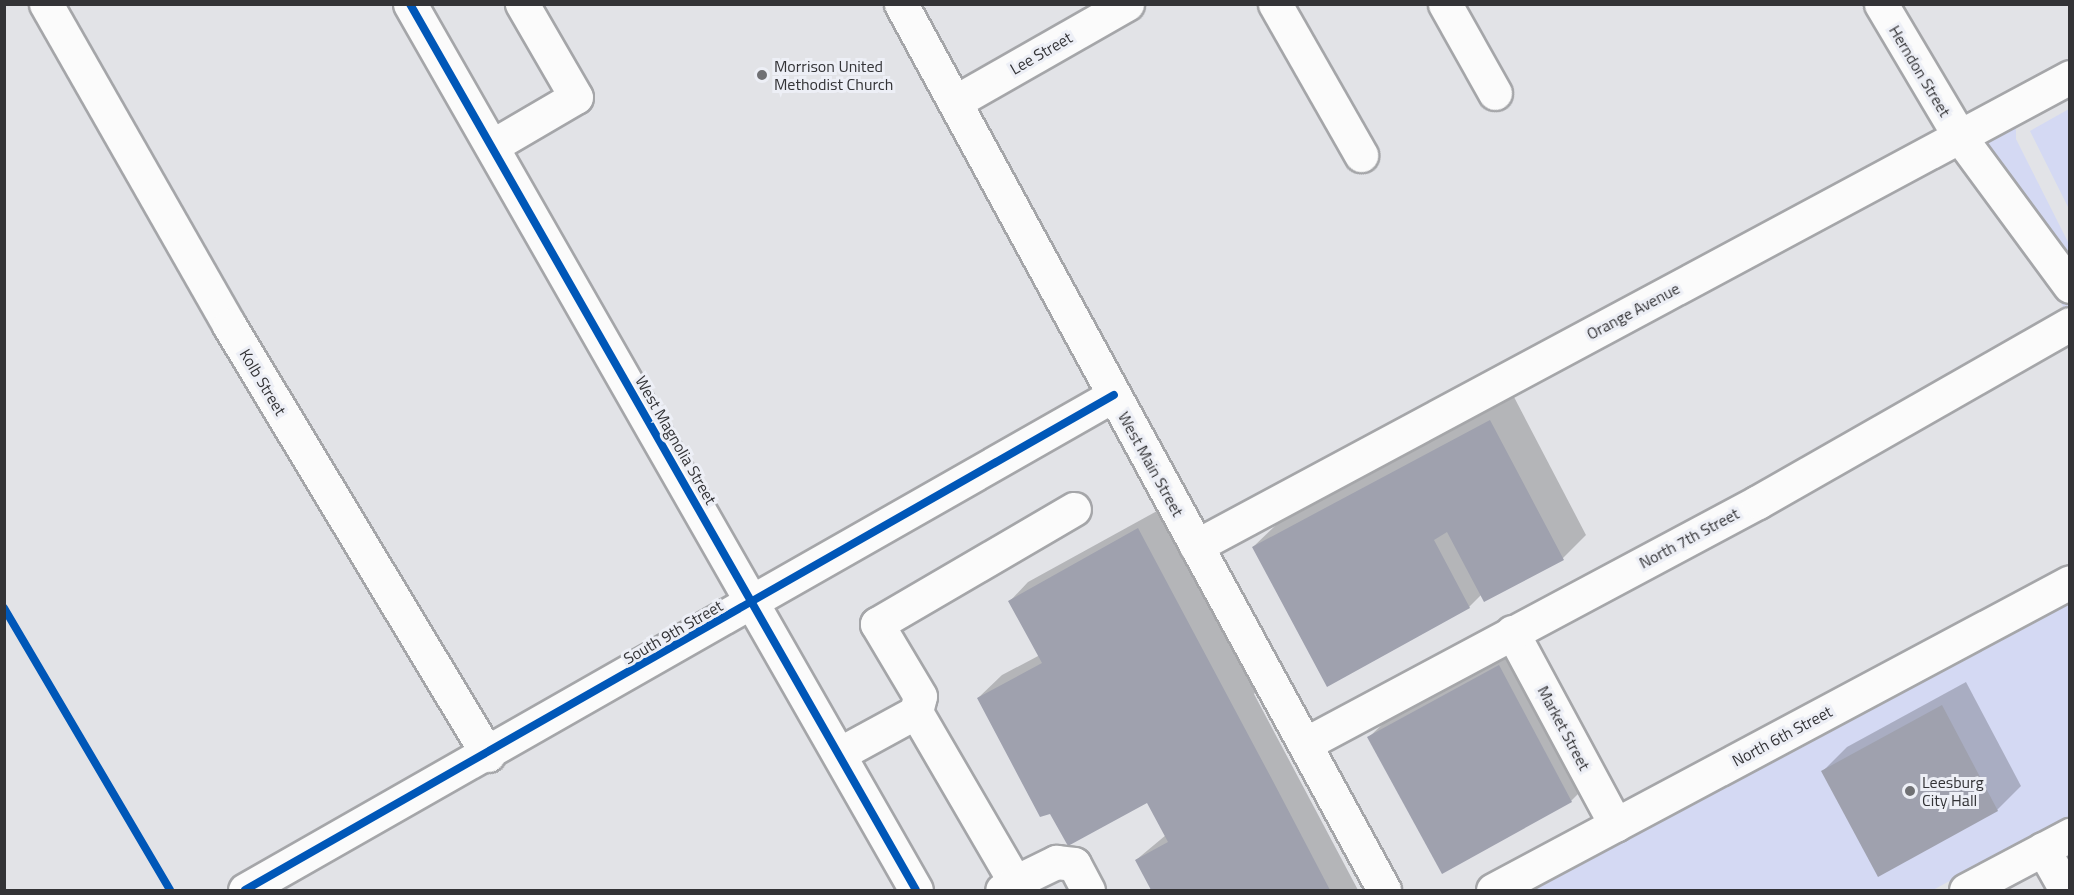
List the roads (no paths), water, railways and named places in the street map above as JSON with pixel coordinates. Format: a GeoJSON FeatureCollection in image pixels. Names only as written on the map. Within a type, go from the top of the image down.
{"type":"FeatureCollection","features":[{"type":"Feature","properties":{"kind":"street","name":"Kolb Street"},"geometry":{"type":"LineString","coordinates":[[46,4],[230,325],[488,754]]}},
{"type":"Feature","properties":{"kind":"street","name":"West Magnolia Street"},"geometry":{"type":"LineString","coordinates":[[410,4],[753,601],[916,891]]}},
{"type":"Feature","properties":{"kind":"street"},"geometry":{"type":"LineString","coordinates":[[492,146],[576,97],[522,4]]}},
{"type":"Feature","properties":{"kind":"street","name":"West Main Street"},"geometry":{"type":"LineString","coordinates":[[902,4],[1384,891]]}},
{"type":"Feature","properties":{"kind":"street","name":"Lee Street"},"geometry":{"type":"LineString","coordinates":[[955,102],[1127,4]]}},
{"type":"Feature","properties":{"kind":"street"},"geometry":{"type":"LineString","coordinates":[[1275,4],[1361,155]]}},
{"type":"Feature","properties":{"kind":"street"},"geometry":{"type":"LineString","coordinates":[[1445,4],[1495,93]]}},
{"type":"Feature","properties":{"kind":"street","name":"Herndon Street"},"geometry":{"type":"LineString","coordinates":[[1881,4],[1960,137],[2070,285]]}},
{"type":"Feature","properties":{"kind":"street","name":"Orange Avenue"},"geometry":{"type":"LineString","coordinates":[[1196,546],[2070,77]]}},
{"type":"Feature","properties":{"kind":"street","name":"North 7th Street"},"geometry":{"type":"LineString","coordinates":[[1305,744],[1758,502],[2070,324]]}},
{"type":"Feature","properties":{"kind":"street","name":"South 9th Street"},"geometry":{"type":"LineString","coordinates":[[245,891],[1114,395]]}},
{"type":"Feature","properties":{"kind":"street"},"geometry":{"type":"LineString","coordinates":[[1074,509],[877,624],[920,696],[916,712],[1012,888],[1065,863],[1074,864],[1088,891]]}},
{"type":"Feature","properties":{"kind":"street","name":"North 6th Street"},"geometry":{"type":"LineString","coordinates":[[1493,891],[2070,582]]}},
{"type":"Feature","properties":{"kind":"street","name":"Market Street"},"geometry":{"type":"LineString","coordinates":[[1512,632],[1616,825]]}},
{"type":"Feature","properties":{"kind":"street"},"geometry":{"type":"LineString","coordinates":[[839,754],[916,712]]}},
{"type":"Feature","properties":{"kind":"street"},"geometry":{"type":"LineString","coordinates":[[1966,891],[2056,842],[2066,891]]}},
{"type":"Feature","properties":{"kind":"place","name":"Morrison United Methodist Church"},"geometry":{"type":"Point","coordinates":[762,75]}},
{"type":"Feature","properties":{"kind":"place","name":"Leesburg City Hall"},"geometry":{"type":"Point","coordinates":[1910,791]}}]}
